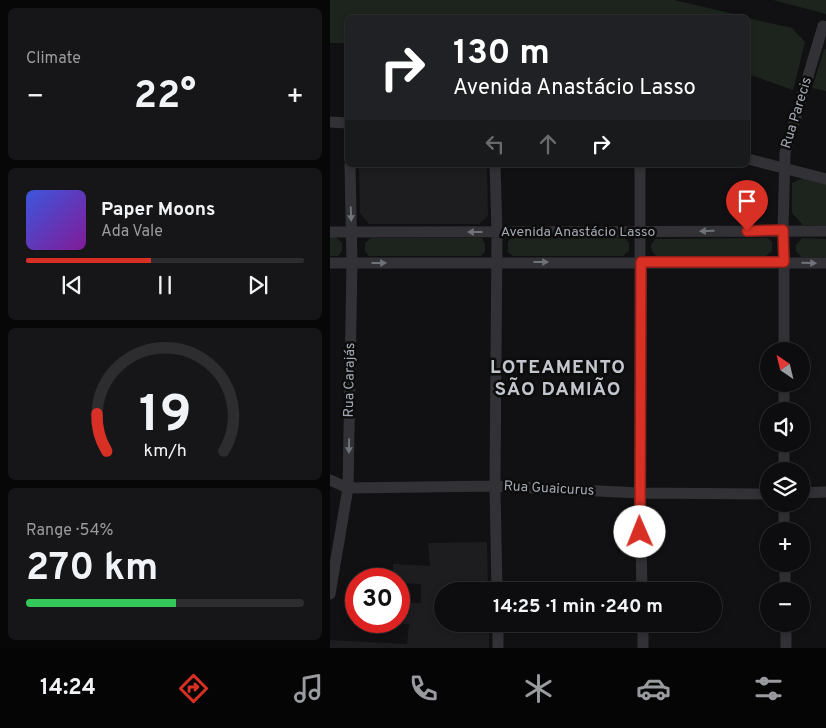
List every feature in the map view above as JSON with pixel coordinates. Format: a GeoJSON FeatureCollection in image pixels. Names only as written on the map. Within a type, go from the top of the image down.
{"type":"FeatureCollection","features":[{"type":"Feature","properties":{"kind":"street","name":"Rua Parecis"},"geometry":{"type":"LineString","coordinates":[[784,342],[783,230],[785,153],[823,26]]}},
{"type":"Feature","properties":{"kind":"street"},"geometry":{"type":"LineString","coordinates":[[330,122],[345,123]]}},
{"type":"Feature","properties":{"kind":"street"},"geometry":{"type":"LineString","coordinates":[[750,160],[826,179]]}},
{"type":"Feature","properties":{"kind":"street","name":"Rua Carajás"},"geometry":{"type":"LineString","coordinates":[[330,594],[348,488],[352,263],[350,167]]}},
{"type":"Feature","properties":{"kind":"street"},"geometry":{"type":"LineString","coordinates":[[495,167],[497,232],[495,486],[497,582]]}},
{"type":"Feature","properties":{"kind":"street"},"geometry":{"type":"LineString","coordinates":[[640,167],[642,582]]}},
{"type":"Feature","properties":{"kind":"street","name":"Avenida Anastácio Lasso"},"geometry":{"type":"LineString","coordinates":[[330,232],[826,230]]}},
{"type":"Feature","properties":{"kind":"street"},"geometry":{"type":"LineString","coordinates":[[330,263],[826,263]]}},
{"type":"Feature","properties":{"kind":"street","name":"Rua Guaicurus"},"geometry":{"type":"LineString","coordinates":[[330,480],[348,488],[495,486],[640,493],[760,494]]}},
{"type":"Feature","properties":{"kind":"street"},"geometry":{"type":"LineString","coordinates":[[810,493],[826,492]]}},
{"type":"Feature","properties":{"kind":"street"},"geometry":{"type":"LineString","coordinates":[[498,632],[498,648]]}},
{"type":"Feature","properties":{"kind":"street"},"geometry":{"type":"LineString","coordinates":[[642,632],[643,648]]}},
{"type":"Feature","properties":{"kind":"street"},"geometry":{"type":"LineString","coordinates":[[786,632],[786,648]]}},
{"type":"Feature","properties":{"kind":"shaded area"},"geometry":{"type":"Polygon","coordinates":[[[330,0],[674,0],[738,15],[345,15],[345,43],[330,43],[330,0]]]}},
{"type":"Feature","properties":{"kind":"shaded area"},"geometry":{"type":"Polygon","coordinates":[[[773,0],[826,0],[826,14],[773,0]]]}},
{"type":"Feature","properties":{"kind":"shaded area"},"geometry":{"type":"Polygon","coordinates":[[[750,18],[792,28],[805,42],[793,90],[750,75],[750,18]]]}},
{"type":"Feature","properties":{"kind":"shaded area"},"geometry":{"type":"Polygon","coordinates":[[[826,49],[826,91],[812,88],[824,50],[826,49]]]}},
{"type":"Feature","properties":{"kind":"shaded area"},"geometry":{"type":"Polygon","coordinates":[[[359,167],[487,167],[488,216],[479,224],[369,224],[360,213],[359,167]]]}},
{"type":"Feature","properties":{"kind":"shaded area"},"geometry":{"type":"Polygon","coordinates":[[[803,178],[826,184],[826,225],[803,225],[792,213],[792,183],[803,178]]]}},
{"type":"Feature","properties":{"kind":"shaded area"},"geometry":{"type":"Polygon","coordinates":[[[330,237],[336,237],[342,243],[342,251],[338,256],[330,256],[330,237]]]}},
{"type":"Feature","properties":{"kind":"shaded area"},"geometry":{"type":"Polygon","coordinates":[[[371,238],[482,238],[485,244],[485,252],[481,256],[369,256],[365,251],[365,243],[371,238]]]}},
{"type":"Feature","properties":{"kind":"shaded area"},"geometry":{"type":"Polygon","coordinates":[[[511,238],[625,238],[629,243],[629,251],[623,256],[513,256],[508,252],[508,242],[511,238]]]}},
{"type":"Feature","properties":{"kind":"shaded area"},"geometry":{"type":"Polygon","coordinates":[[[768,238],[772,242],[772,251],[766,256],[656,256],[652,251],[651,245],[655,239],[768,238]]]}},
{"type":"Feature","properties":{"kind":"shaded area"},"geometry":{"type":"Polygon","coordinates":[[[802,238],[826,239],[826,257],[801,257],[796,251],[796,245],[802,238]]]}},
{"type":"Feature","properties":{"kind":"shaded area"},"geometry":{"type":"Polygon","coordinates":[[[487,542],[488,582],[434,582],[434,632],[489,632],[489,648],[330,648],[330,640],[407,644],[408,633],[410,633],[410,602],[421,603],[421,584],[410,584],[410,568],[393,568],[393,564],[430,566],[428,543],[487,542]]]}},
{"type":"Feature","properties":{"kind":"district","name":"LOTEAMENTO SÃO DAMIÃO"},"geometry":{"type":"Point","coordinates":[558,379]}},
{"type":"Feature","properties":{"kind":"route"},"geometry":{"type":"LineString","coordinates":[[640,532],[641,262],[784,262],[783,230],[747,231]]}}]}
